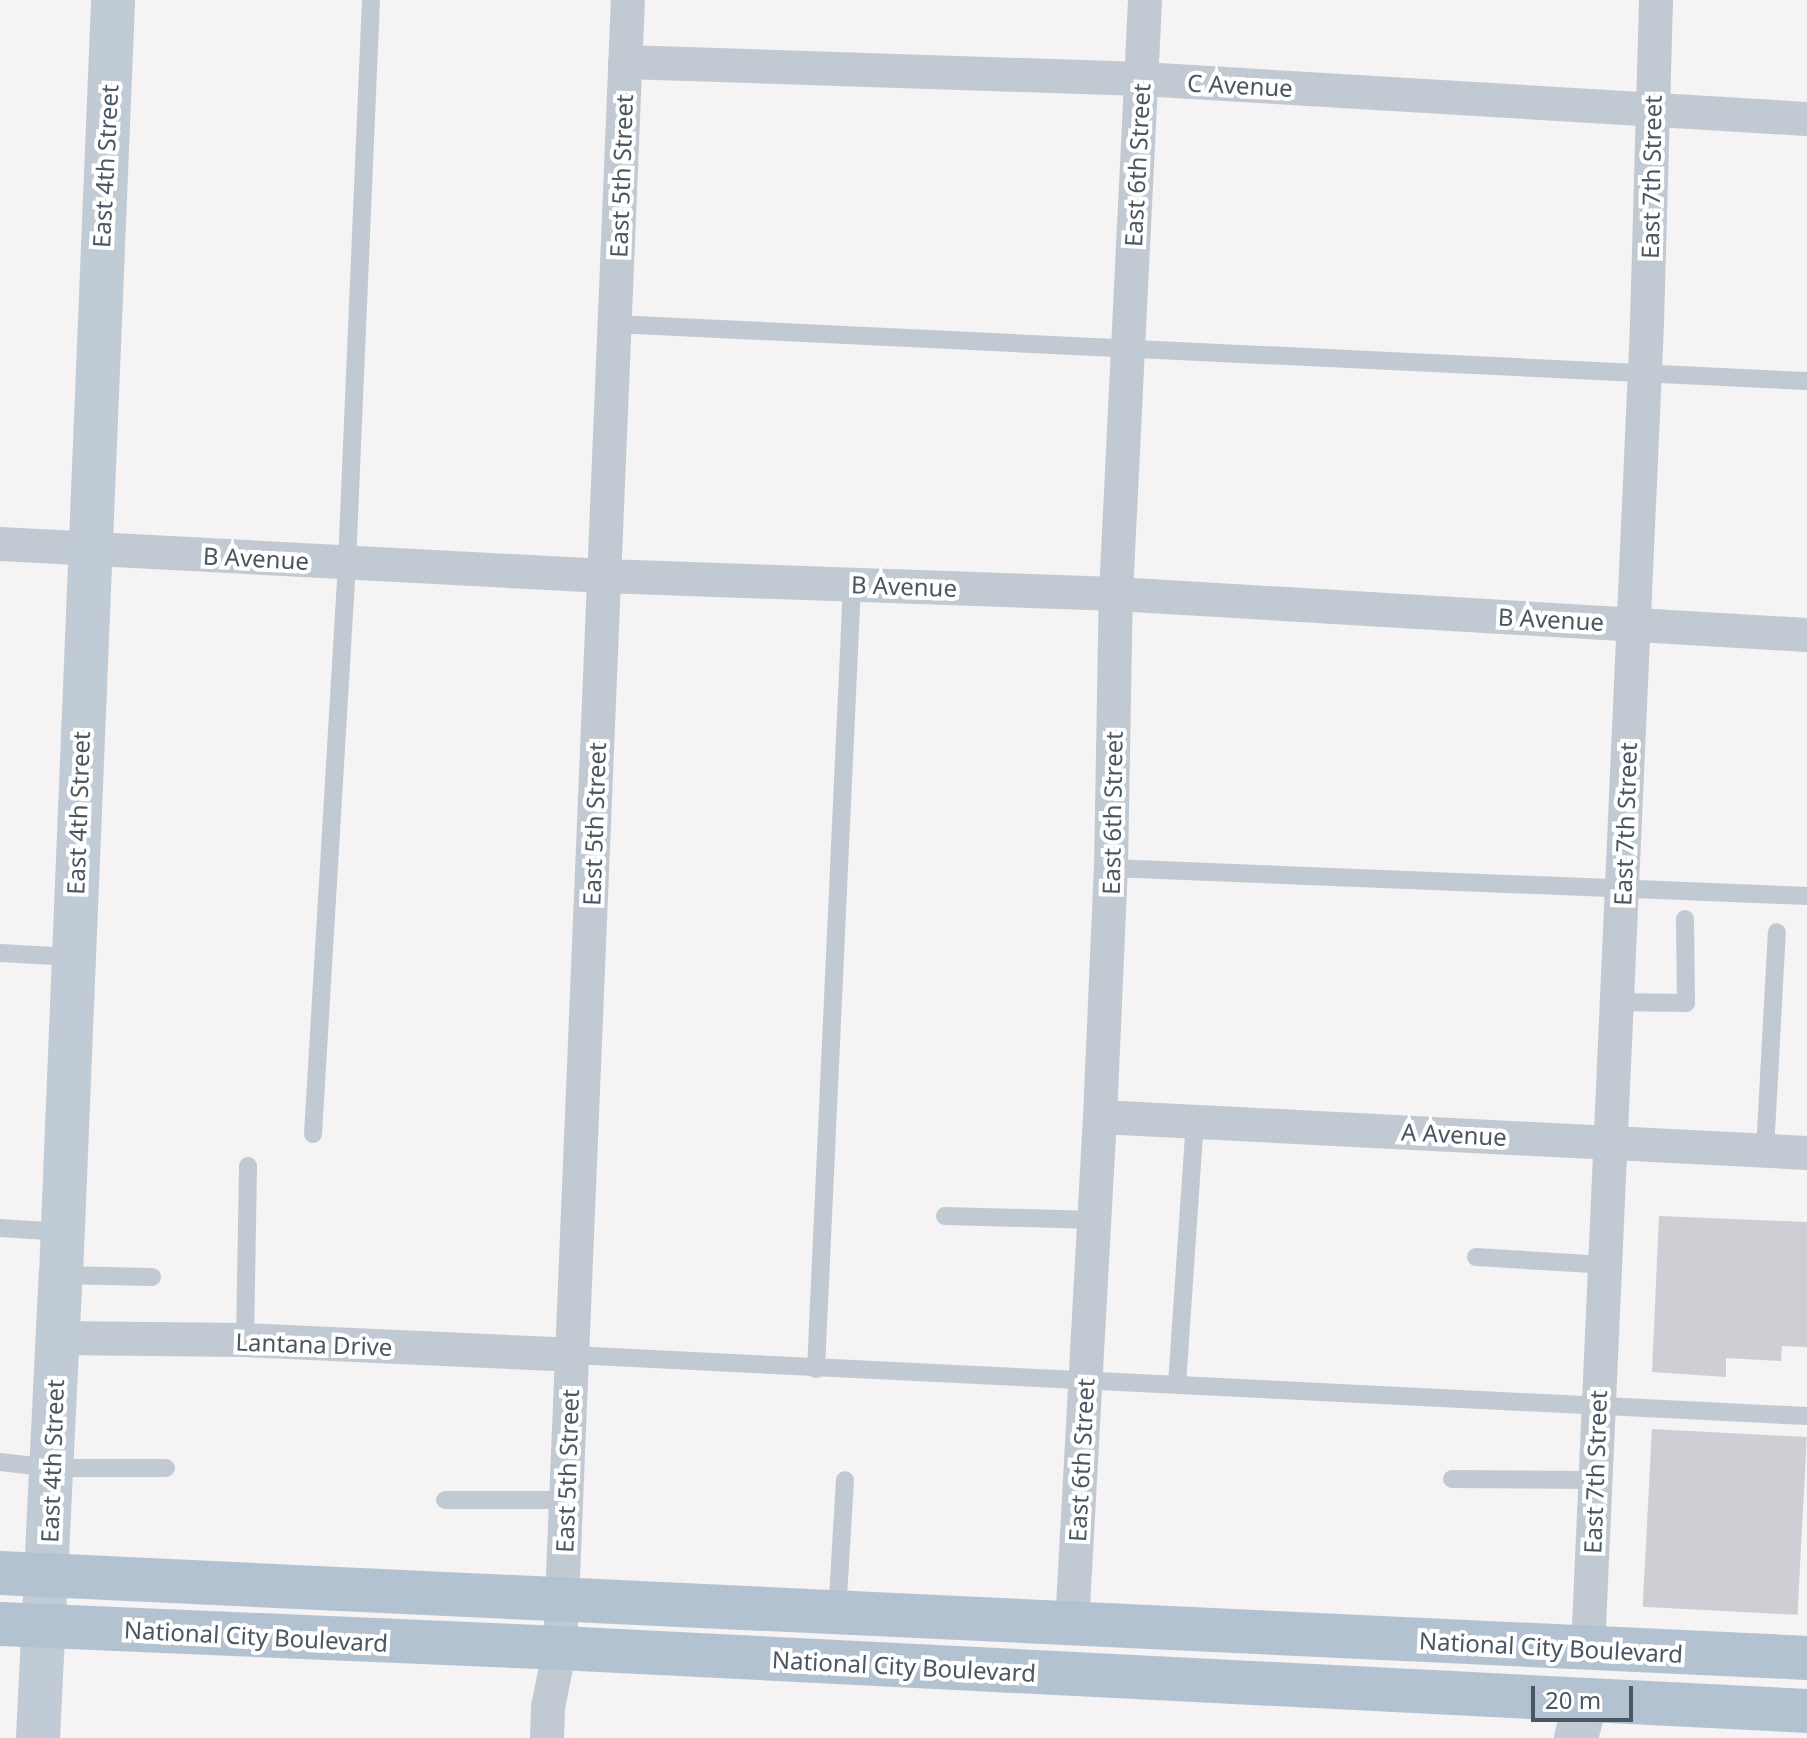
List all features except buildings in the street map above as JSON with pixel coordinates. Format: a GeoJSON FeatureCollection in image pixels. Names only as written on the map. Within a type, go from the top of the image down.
{"type":"FeatureCollection","features":[{"type":"Feature","properties":{"kind":"main road","name":"National City Boulevard"},"geometry":{"type":"LineString","coordinates":[[0,1573],[1807,1658]]}},
{"type":"Feature","properties":{"kind":"main road","name":"National City Boulevard"},"geometry":{"type":"LineString","coordinates":[[0,1624],[560,1648],[1432,1692],[1581,1719],[1807,1711]]}},
{"type":"Feature","properties":{"kind":"main road"},"geometry":{"type":"LineString","coordinates":[[1432,1692],[1440,1681],[1452,1677],[1525,1680],[1552,1677],[1580,1660],[1588,1649]]}},
{"type":"Feature","properties":{"kind":"main road"},"geometry":{"type":"LineString","coordinates":[[1581,1719],[1591,1682],[1597,1677],[1708,1684],[1754,1656]]}},
{"type":"Feature","properties":{"kind":"street","name":"East 4th Street"},"geometry":{"type":"LineString","coordinates":[[38,1738],[63,1232],[88,548],[113,0]]}},
{"type":"Feature","properties":{"kind":"street","name":"East 5th Street"},"geometry":{"type":"LineString","coordinates":[[547,1738],[548,1707],[560,1648],[628,0]]}},
{"type":"Feature","properties":{"kind":"street","name":"East 6th Street"},"geometry":{"type":"LineString","coordinates":[[1072,1625],[1100,1117],[1111,868],[1116,594],[1145,0]]}},
{"type":"Feature","properties":{"kind":"street","name":"East 7th Street"},"geometry":{"type":"LineString","coordinates":[[1588,1649],[1645,372],[1656,0]]}},
{"type":"Feature","properties":{"kind":"street","name":"C Avenue"},"geometry":{"type":"LineString","coordinates":[[625,62],[1142,79],[1807,119]]}},
{"type":"Feature","properties":{"kind":"street","name":"B Avenue"},"geometry":{"type":"LineString","coordinates":[[0,544],[604,576],[1116,594],[1807,635]]}},
{"type":"Feature","properties":{"kind":"street","name":"A Avenue"},"geometry":{"type":"LineString","coordinates":[[1100,1117],[1807,1153]]}},
{"type":"Feature","properties":{"kind":"street","name":"Lantana Drive"},"geometry":{"type":"LineString","coordinates":[[56,1338],[245,1340],[572,1355]]}},
{"type":"Feature","properties":{"kind":"lane"},"geometry":{"type":"LineString","coordinates":[[313,1134],[347,563],[371,0]]}},
{"type":"Feature","properties":{"kind":"lane"},"geometry":{"type":"LineString","coordinates":[[615,324],[1127,346],[1807,381]]}},
{"type":"Feature","properties":{"kind":"lane"},"geometry":{"type":"LineString","coordinates":[[816,1369],[852,584]]}},
{"type":"Feature","properties":{"kind":"lane"},"geometry":{"type":"LineString","coordinates":[[1111,868],[1622,885],[1807,896]]}},
{"type":"Feature","properties":{"kind":"lane"},"geometry":{"type":"LineString","coordinates":[[1617,1002],[1686,1003],[1685,919]]}},
{"type":"Feature","properties":{"kind":"lane"},"geometry":{"type":"LineString","coordinates":[[1765,1151],[1777,932]]}},
{"type":"Feature","properties":{"kind":"lane"},"geometry":{"type":"LineString","coordinates":[[0,953],[73,957]]}},
{"type":"Feature","properties":{"kind":"lane"},"geometry":{"type":"LineString","coordinates":[[1177,1384],[1195,1122]]}},
{"type":"Feature","properties":{"kind":"lane"},"geometry":{"type":"LineString","coordinates":[[245,1340],[248,1166]]}},
{"type":"Feature","properties":{"kind":"lane"},"geometry":{"type":"LineString","coordinates":[[945,1216],[1094,1220]]}},
{"type":"Feature","properties":{"kind":"lane"},"geometry":{"type":"LineString","coordinates":[[0,1228],[63,1232]]}},
{"type":"Feature","properties":{"kind":"lane"},"geometry":{"type":"LineString","coordinates":[[1476,1257],[1605,1265]]}},
{"type":"Feature","properties":{"kind":"lane"},"geometry":{"type":"LineString","coordinates":[[61,1275],[152,1277]]}},
{"type":"Feature","properties":{"kind":"lane"},"geometry":{"type":"LineString","coordinates":[[572,1355],[1807,1416]]}},
{"type":"Feature","properties":{"kind":"lane"},"geometry":{"type":"LineString","coordinates":[[0,1462],[52,1468],[166,1468]]}},
{"type":"Feature","properties":{"kind":"lane"},"geometry":{"type":"LineString","coordinates":[[1452,1479],[1595,1480]]}},
{"type":"Feature","properties":{"kind":"lane"},"geometry":{"type":"LineString","coordinates":[[837,1614],[845,1480]]}},
{"type":"Feature","properties":{"kind":"lane"},"geometry":{"type":"LineString","coordinates":[[445,1500],[566,1500]]}}]}
